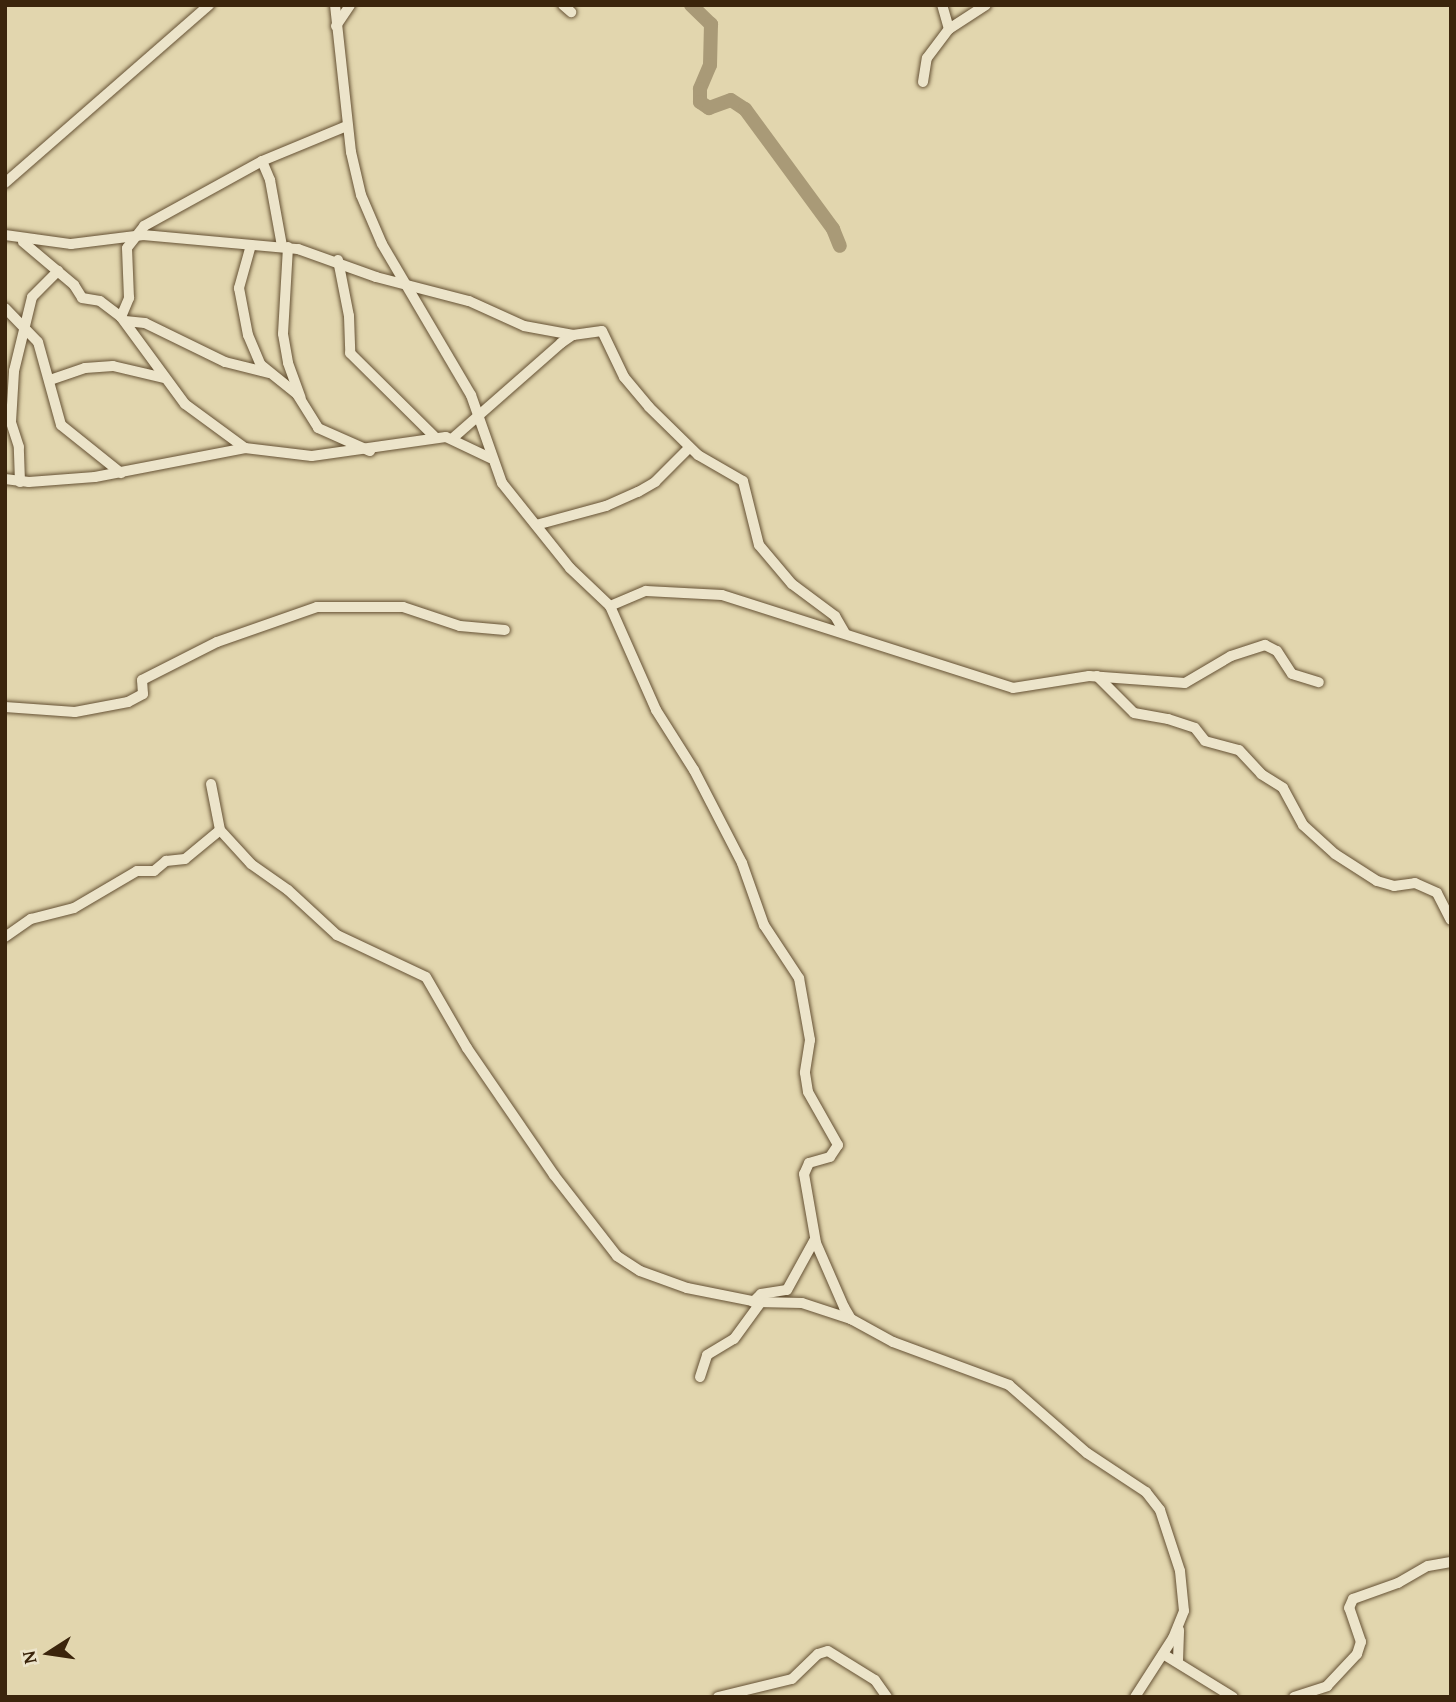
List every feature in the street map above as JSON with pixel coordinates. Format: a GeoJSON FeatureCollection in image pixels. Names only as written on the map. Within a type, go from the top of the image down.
{"type":"FeatureCollection","features":[{"type":"Feature","properties":{"kind":"street"},"geometry":{"type":"LineString","coordinates":[[5,183],[209,5]]}},
{"type":"Feature","properties":{"kind":"street"},"geometry":{"type":"LineString","coordinates":[[335,5],[347,126],[361,195],[403,282],[479,414],[490,458],[502,483],[570,568],[610,606],[656,710],[694,770],[742,863],[764,925],[799,978],[810,1040],[804,1073],[808,1092],[838,1145],[830,1157],[813,1160],[805,1169],[815,1239],[851,1319]]}},
{"type":"Feature","properties":{"kind":"street"},"geometry":{"type":"LineString","coordinates":[[336,26],[350,5]]}},
{"type":"Feature","properties":{"kind":"street"},"geometry":{"type":"LineString","coordinates":[[942,5],[949,29]]}},
{"type":"Feature","properties":{"kind":"street"},"geometry":{"type":"LineString","coordinates":[[923,82],[927,58],[949,29],[986,5]]}},
{"type":"Feature","properties":{"kind":"street"},"geometry":{"type":"LineString","coordinates":[[123,319],[129,298],[125,258],[134,235],[262,161],[347,126]]}},
{"type":"Feature","properties":{"kind":"street"},"geometry":{"type":"LineString","coordinates":[[262,161],[270,180],[285,247],[283,334],[301,398],[318,428],[370,451]]}},
{"type":"Feature","properties":{"kind":"street"},"geometry":{"type":"LineString","coordinates":[[5,235],[21,240],[88,243],[134,235],[285,247],[338,260],[469,301],[524,326],[573,335],[598,330],[607,335],[624,377],[689,448],[743,481],[759,545],[792,584],[835,616],[845,633]]}},
{"type":"Feature","properties":{"kind":"street"},"geometry":{"type":"LineString","coordinates":[[21,240],[58,271],[82,298],[100,301],[123,319],[164,379],[195,415],[245,448]]}},
{"type":"Feature","properties":{"kind":"street"},"geometry":{"type":"LineString","coordinates":[[251,245],[240,283],[241,299],[254,353],[270,373],[301,398]]}},
{"type":"Feature","properties":{"kind":"street"},"geometry":{"type":"LineString","coordinates":[[338,260],[349,316],[350,353],[436,439]]}},
{"type":"Feature","properties":{"kind":"street"},"geometry":{"type":"LineString","coordinates":[[20,482],[19,447],[11,422],[13,371],[32,297],[58,271]]}},
{"type":"Feature","properties":{"kind":"street"},"geometry":{"type":"LineString","coordinates":[[5,308],[24,331],[38,342],[61,425],[121,473]]}},
{"type":"Feature","properties":{"kind":"street"},"geometry":{"type":"LineString","coordinates":[[123,319],[145,323],[225,362],[270,373]]}},
{"type":"Feature","properties":{"kind":"street"},"geometry":{"type":"LineString","coordinates":[[453,438],[573,335]]}},
{"type":"Feature","properties":{"kind":"street"},"geometry":{"type":"LineString","coordinates":[[50,380],[85,368],[113,366],[164,379]]}},
{"type":"Feature","properties":{"kind":"street"},"geometry":{"type":"LineString","coordinates":[[5,479],[20,482],[121,473],[207,452],[245,448],[291,456],[370,451],[453,438],[490,458]]}},
{"type":"Feature","properties":{"kind":"street"},"geometry":{"type":"LineString","coordinates":[[536,526],[606,506],[638,492],[655,482],[689,448]]}},
{"type":"Feature","properties":{"kind":"street"},"geometry":{"type":"LineString","coordinates":[[610,606],[646,591],[722,595],[1013,688],[1097,676],[1185,683],[1231,656],[1265,645],[1277,652],[1292,674],[1319,682]]}},
{"type":"Feature","properties":{"kind":"street"},"geometry":{"type":"LineString","coordinates":[[5,706],[75,712],[128,702],[143,694],[142,680],[217,642],[317,607],[403,607],[460,625],[505,630]]}},
{"type":"Feature","properties":{"kind":"street"},"geometry":{"type":"LineString","coordinates":[[1097,676],[1134,713],[1168,719],[1195,728],[1205,741],[1239,750],[1261,774],[1283,788],[1303,825],[1335,854],[1377,881],[1394,886],[1415,883],[1437,893],[1451,920]]}},
{"type":"Feature","properties":{"kind":"street"},"geometry":{"type":"LineString","coordinates":[[211,785],[220,830],[251,864],[288,890],[331,931],[426,976],[467,1048],[554,1175],[617,1256],[666,1281],[757,1302],[802,1303],[851,1319],[893,1342],[1009,1385],[1087,1452],[1146,1492],[1164,1519],[1186,1599],[1180,1626],[1178,1661]]}},
{"type":"Feature","properties":{"kind":"street"},"geometry":{"type":"LineString","coordinates":[[5,937],[31,919],[66,911],[137,871],[154,871],[166,861],[185,859],[220,830]]}},
{"type":"Feature","properties":{"kind":"street"},"geometry":{"type":"LineString","coordinates":[[699,1377],[707,1356],[734,1339],[761,1294],[790,1287],[815,1239]]}},
{"type":"Feature","properties":{"kind":"street"},"geometry":{"type":"LineString","coordinates":[[1294,1697],[1327,1686],[1357,1654],[1361,1642],[1349,1608],[1353,1598],[1398,1583],[1427,1566],[1451,1562]]}},
{"type":"Feature","properties":{"kind":"street"},"geometry":{"type":"LineString","coordinates":[[1135,1697],[1180,1626]]}},
{"type":"Feature","properties":{"kind":"street"},"geometry":{"type":"LineString","coordinates":[[718,1697],[792,1679],[818,1654],[828,1651],[875,1680],[887,1697]]}},
{"type":"Feature","properties":{"kind":"street"},"geometry":{"type":"LineString","coordinates":[[1163,1654],[1233,1697]]}},
{"type":"Feature","properties":{"kind":"waterway"},"geometry":{"type":"LineString","coordinates":[[691,5],[711,24],[710,65],[700,89],[700,102],[709,108],[731,100],[745,109],[833,229],[840,246]]}}]}
